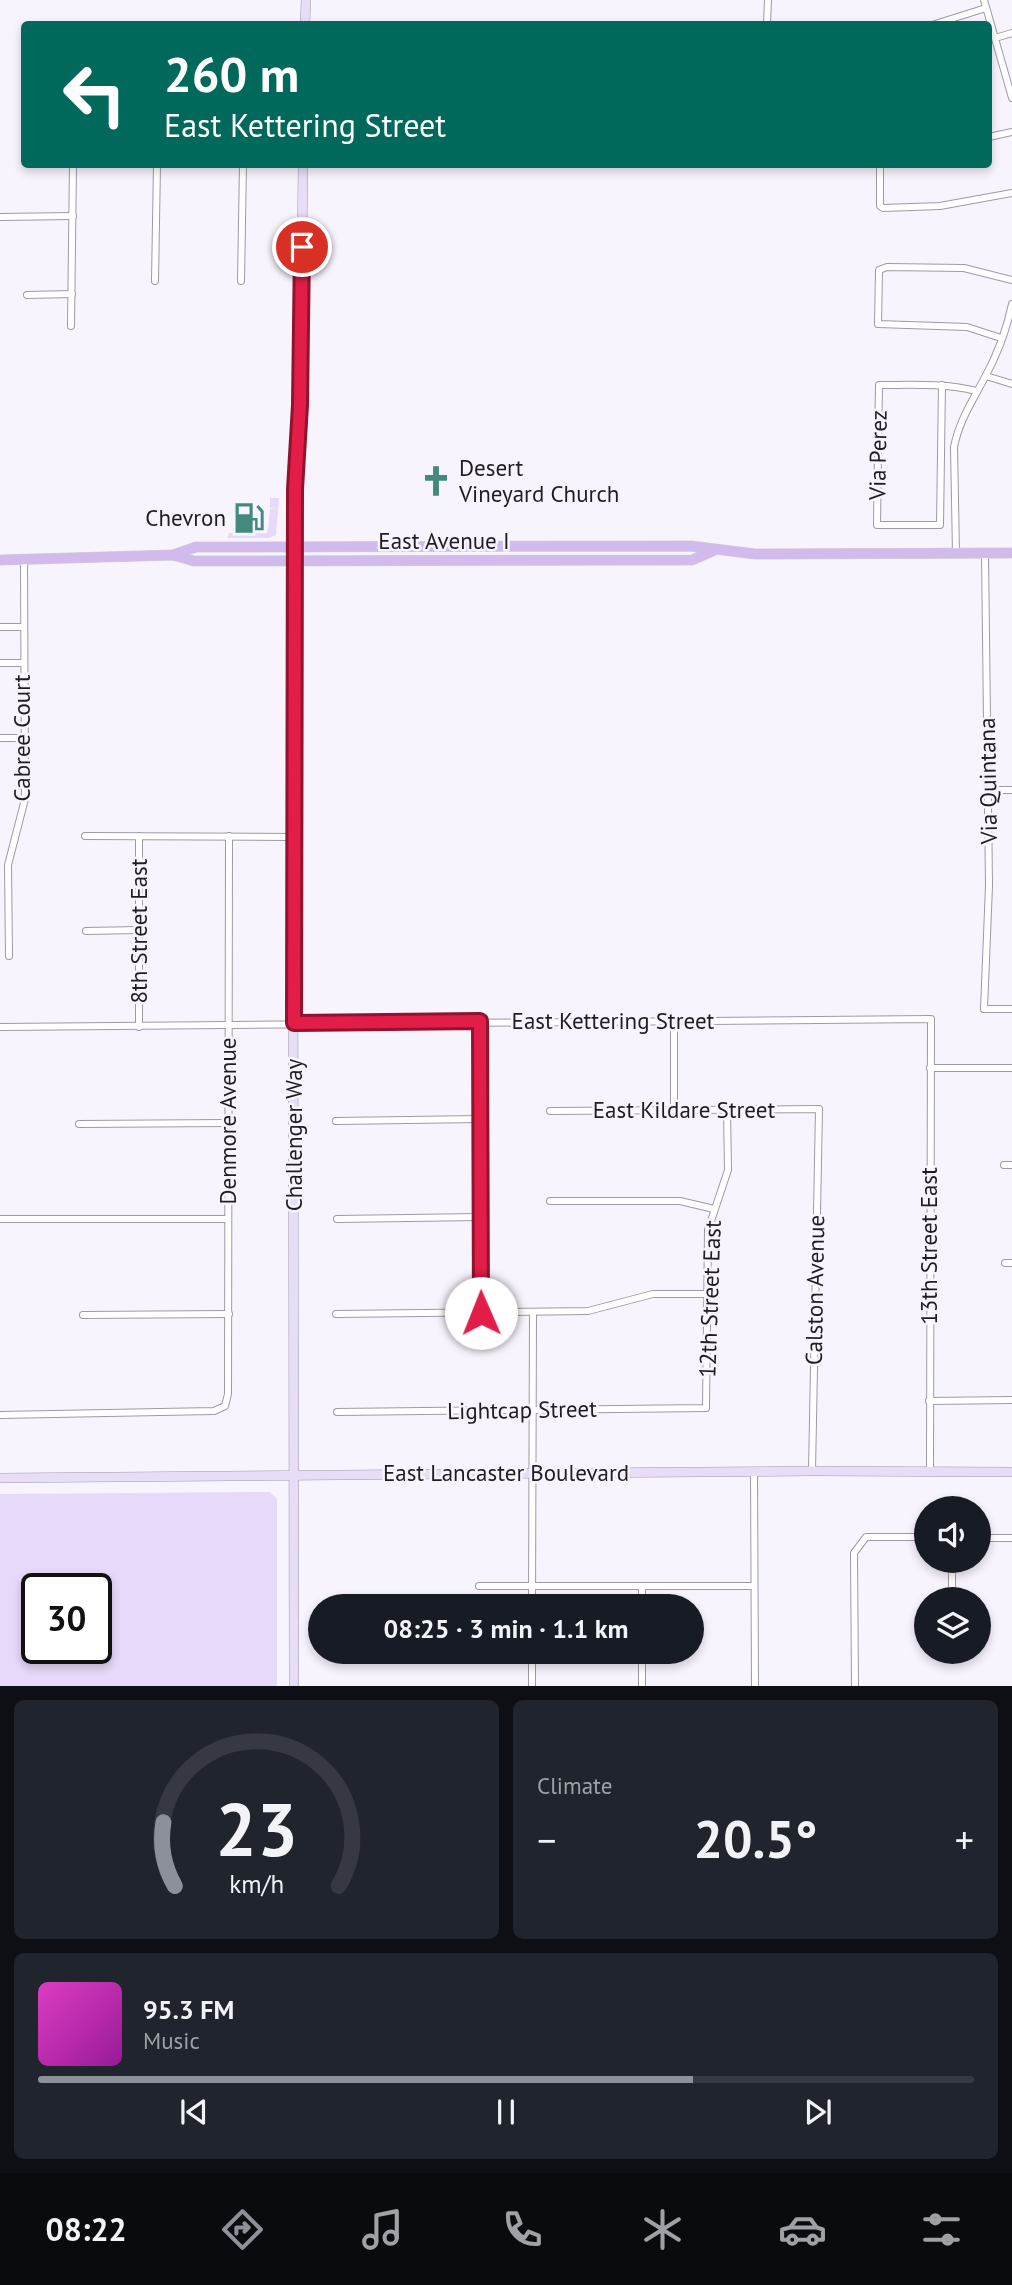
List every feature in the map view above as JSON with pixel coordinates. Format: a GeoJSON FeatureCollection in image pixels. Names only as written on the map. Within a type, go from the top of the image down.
{"type":"FeatureCollection","features":[{"type":"Feature","properties":{"kind":"main road"},"geometry":{"type":"LineString","coordinates":[[305,21],[306,0]]}},
{"type":"Feature","properties":{"kind":"main road","name":"Challenger Way"},"geometry":{"type":"LineString","coordinates":[[294,1686],[293,837],[303,168]]}},
{"type":"Feature","properties":{"kind":"main road","name":"East Avenue I"},"geometry":{"type":"LineString","coordinates":[[0,560],[173,555],[196,547],[691,546],[713,551],[1012,553]]}},
{"type":"Feature","properties":{"kind":"main road"},"geometry":{"type":"LineString","coordinates":[[550,547],[550,560]]}},
{"type":"Feature","properties":{"kind":"main road","name":"East Avenue I"},"geometry":{"type":"LineString","coordinates":[[173,555],[194,561],[692,559],[713,551]]}},
{"type":"Feature","properties":{"kind":"main road","name":"East Lancaster Boulevard"},"geometry":{"type":"LineString","coordinates":[[0,1478],[812,1471],[1012,1472]]}},
{"type":"Feature","properties":{"kind":"street"},"geometry":{"type":"LineString","coordinates":[[767,21],[768,0]]}},
{"type":"Feature","properties":{"kind":"street"},"geometry":{"type":"LineString","coordinates":[[984,0],[990,21]]}},
{"type":"Feature","properties":{"kind":"street"},"geometry":{"type":"LineString","coordinates":[[945,21],[986,8]]}},
{"type":"Feature","properties":{"kind":"street"},"geometry":{"type":"LineString","coordinates":[[992,28],[1012,96]]}},
{"type":"Feature","properties":{"kind":"street"},"geometry":{"type":"LineString","coordinates":[[995,38],[1012,33]]}},
{"type":"Feature","properties":{"kind":"street"},"geometry":{"type":"LineString","coordinates":[[992,136],[1012,132]]}},
{"type":"Feature","properties":{"kind":"street"},"geometry":{"type":"LineString","coordinates":[[71,326],[73,168]]}},
{"type":"Feature","properties":{"kind":"street"},"geometry":{"type":"LineString","coordinates":[[155,281],[157,168]]}},
{"type":"Feature","properties":{"kind":"street"},"geometry":{"type":"LineString","coordinates":[[241,281],[243,168]]}},
{"type":"Feature","properties":{"kind":"street"},"geometry":{"type":"LineString","coordinates":[[880,168],[880,206],[940,206],[1012,193]]}},
{"type":"Feature","properties":{"kind":"street"},"geometry":{"type":"LineString","coordinates":[[0,217],[73,216]]}},
{"type":"Feature","properties":{"kind":"street"},"geometry":{"type":"LineString","coordinates":[[1001,338],[967,327],[878,324],[879,270],[887,267],[964,268],[1012,280]]}},
{"type":"Feature","properties":{"kind":"street"},"geometry":{"type":"LineString","coordinates":[[27,295],[72,294]]}},
{"type":"Feature","properties":{"kind":"street"},"geometry":{"type":"LineString","coordinates":[[956,553],[954,447],[957,432],[976,390],[986,376],[1012,304]]}},
{"type":"Feature","properties":{"kind":"street"},"geometry":{"type":"LineString","coordinates":[[986,376],[1012,384]]}},
{"type":"Feature","properties":{"kind":"street","name":"Via Perez"},"geometry":{"type":"LineString","coordinates":[[879,385],[942,385],[940,524],[877,525],[879,385]]}},
{"type":"Feature","properties":{"kind":"street"},"geometry":{"type":"LineString","coordinates":[[942,385],[976,390]]}},
{"type":"Feature","properties":{"kind":"street","name":"Via Quintana"},"geometry":{"type":"LineString","coordinates":[[985,553],[989,886],[984,1009],[1012,1009]]}},
{"type":"Feature","properties":{"kind":"street","name":"Cabree Court"},"geometry":{"type":"LineString","coordinates":[[9,956],[8,865],[25,799],[22,663],[24,560]]}},
{"type":"Feature","properties":{"kind":"street"},"geometry":{"type":"LineString","coordinates":[[0,627],[23,627]]}},
{"type":"Feature","properties":{"kind":"street"},"geometry":{"type":"LineString","coordinates":[[0,663],[22,663]]}},
{"type":"Feature","properties":{"kind":"street"},"geometry":{"type":"LineString","coordinates":[[0,738],[23,738]]}},
{"type":"Feature","properties":{"kind":"street"},"geometry":{"type":"LineString","coordinates":[[988,790],[1012,790]]}},
{"type":"Feature","properties":{"kind":"street"},"geometry":{"type":"LineString","coordinates":[[85,836],[293,837]]}},
{"type":"Feature","properties":{"kind":"street","name":"8th Street East"},"geometry":{"type":"LineString","coordinates":[[139,836],[139,1027]]}},
{"type":"Feature","properties":{"kind":"street","name":"Denmore Avenue"},"geometry":{"type":"LineString","coordinates":[[0,1415],[214,1411],[225,1406],[229,1394],[229,836]]}},
{"type":"Feature","properties":{"kind":"street"},"geometry":{"type":"LineString","coordinates":[[86,931],[139,930]]}},
{"type":"Feature","properties":{"kind":"street","name":"East Kettering Street"},"geometry":{"type":"LineString","coordinates":[[0,1027],[931,1019]]}},
{"type":"Feature","properties":{"kind":"street","name":"13th Street East"},"geometry":{"type":"LineString","coordinates":[[930,1472],[931,1019]]}},
{"type":"Feature","properties":{"kind":"street"},"geometry":{"type":"LineString","coordinates":[[674,1020],[674,1110]]}},
{"type":"Feature","properties":{"kind":"street"},"geometry":{"type":"LineString","coordinates":[[480,1021],[481,1313]]}},
{"type":"Feature","properties":{"kind":"street"},"geometry":{"type":"LineString","coordinates":[[930,1068],[1012,1068]]}},
{"type":"Feature","properties":{"kind":"street","name":"12th Street East"},"geometry":{"type":"LineString","coordinates":[[706,1408],[708,1230],[728,1170],[727,1109]]}},
{"type":"Feature","properties":{"kind":"street","name":"East Kildare Street"},"geometry":{"type":"LineString","coordinates":[[550,1111],[818,1109]]}},
{"type":"Feature","properties":{"kind":"street","name":"Calston Avenue"},"geometry":{"type":"LineString","coordinates":[[812,1471],[818,1109]]}},
{"type":"Feature","properties":{"kind":"street"},"geometry":{"type":"LineString","coordinates":[[336,1121],[480,1119]]}},
{"type":"Feature","properties":{"kind":"street"},"geometry":{"type":"LineString","coordinates":[[79,1124],[228,1123]]}},
{"type":"Feature","properties":{"kind":"street"},"geometry":{"type":"LineString","coordinates":[[1004,1165],[1012,1165]]}},
{"type":"Feature","properties":{"kind":"street"},"geometry":{"type":"LineString","coordinates":[[550,1201],[680,1201],[714,1209]]}},
{"type":"Feature","properties":{"kind":"street"},"geometry":{"type":"LineString","coordinates":[[337,1219],[479,1217]]}},
{"type":"Feature","properties":{"kind":"street"},"geometry":{"type":"LineString","coordinates":[[0,1219],[229,1219]]}},
{"type":"Feature","properties":{"kind":"street"},"geometry":{"type":"LineString","coordinates":[[336,1314],[589,1311],[653,1294],[708,1294]]}},
{"type":"Feature","properties":{"kind":"street"},"geometry":{"type":"LineString","coordinates":[[532,1594],[533,1313]]}},
{"type":"Feature","properties":{"kind":"street"},"geometry":{"type":"LineString","coordinates":[[83,1315],[229,1314]]}},
{"type":"Feature","properties":{"kind":"street"},"geometry":{"type":"LineString","coordinates":[[929,1401],[1012,1400]]}},
{"type":"Feature","properties":{"kind":"street","name":"Lightcap Street"},"geometry":{"type":"LineString","coordinates":[[337,1412],[706,1408]]}},
{"type":"Feature","properties":{"kind":"street"},"geometry":{"type":"LineString","coordinates":[[754,1472],[755,1686]]}},
{"type":"Feature","properties":{"kind":"street"},"geometry":{"type":"LineString","coordinates":[[855,1686],[853,1553],[859,1542],[866,1537],[914,1537]]}},
{"type":"Feature","properties":{"kind":"street"},"geometry":{"type":"LineString","coordinates":[[991,1538],[1012,1538]]}},
{"type":"Feature","properties":{"kind":"street"},"geometry":{"type":"LineString","coordinates":[[479,1586],[754,1586]]}},
{"type":"Feature","properties":{"kind":"street"},"geometry":{"type":"LineString","coordinates":[[642,1586],[642,1594]]}},
{"type":"Feature","properties":{"kind":"street"},"geometry":{"type":"LineString","coordinates":[[532,1664],[532,1686]]}},
{"type":"Feature","properties":{"kind":"street"},"geometry":{"type":"LineString","coordinates":[[642,1664],[642,1686]]}},
{"type":"Feature","properties":{"kind":"shaded area"},"geometry":{"type":"Polygon","coordinates":[[[270,498],[279,498],[276,535],[269,538],[227,538],[229,533],[268,530],[270,509],[276,509],[270,508],[270,498]]]}},
{"type":"Feature","properties":{"kind":"shaded area"},"geometry":{"type":"Polygon","coordinates":[[[270,1492],[277,1499],[277,1686],[0,1686],[0,1494],[270,1492]]]}},
{"type":"Feature","properties":{"kind":"place","name":"Desert Vineyard Church"},"geometry":{"type":"Point","coordinates":[436,481]}},
{"type":"Feature","properties":{"kind":"place","name":"Chevron"},"geometry":{"type":"Point","coordinates":[249,518]}},
{"type":"Feature","properties":{"kind":"route"},"geometry":{"type":"LineString","coordinates":[[302,247],[300,405],[295,489],[297,561],[293,837],[294,1023],[480,1021],[481,1313]]}}]}
